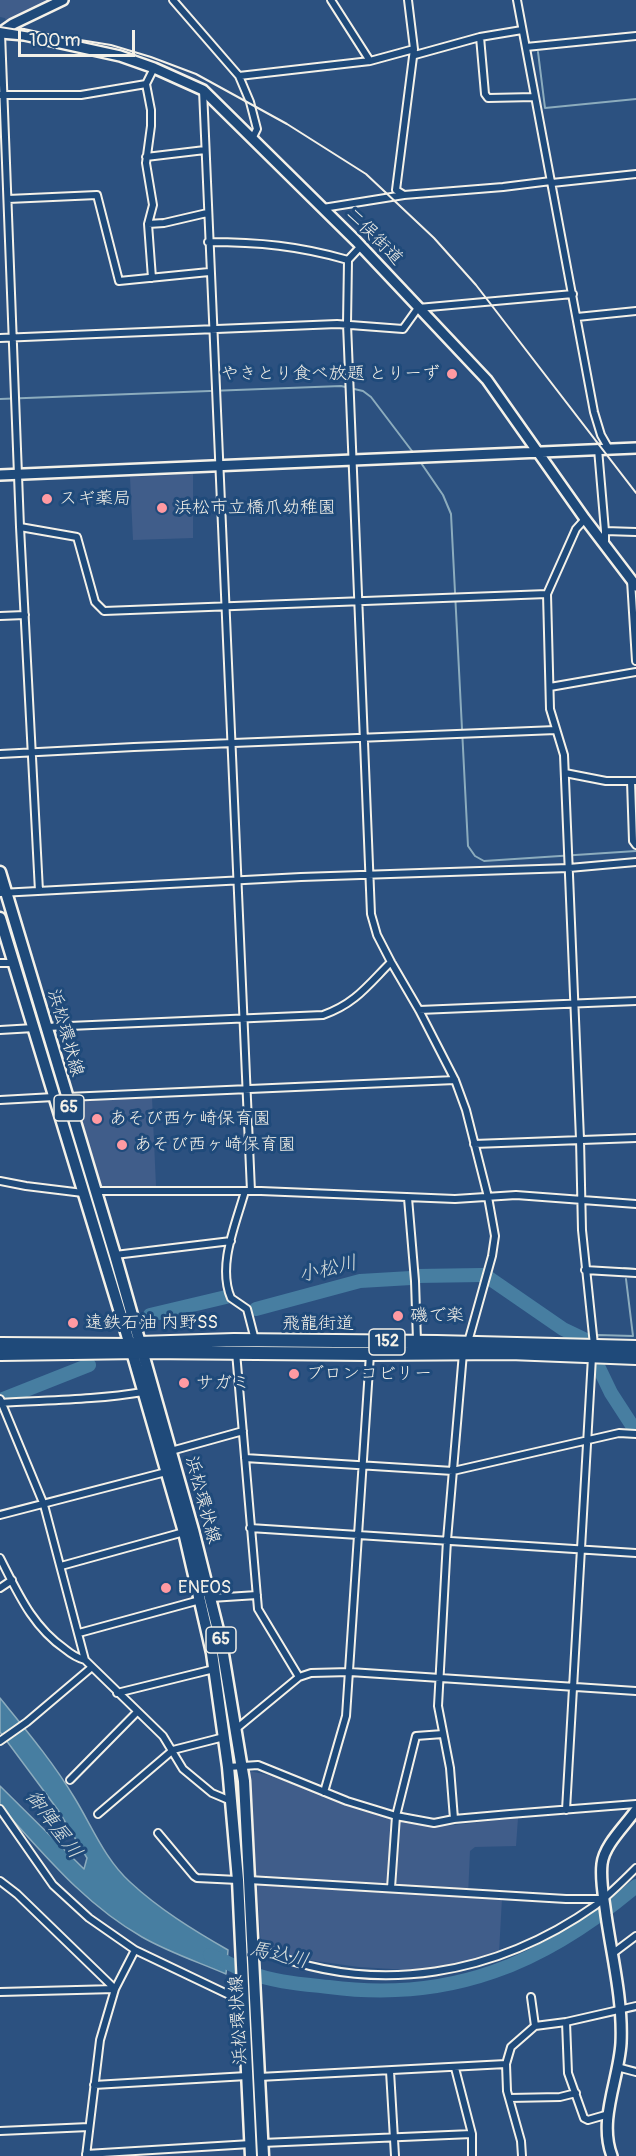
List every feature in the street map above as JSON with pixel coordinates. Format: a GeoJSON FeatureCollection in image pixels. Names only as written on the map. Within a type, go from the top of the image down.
{"type":"FeatureCollection","features":[{"type":"Feature","properties":{"kind":"highway","name":"飛龍街道"},"geometry":{"type":"LineString","coordinates":[[0,1354],[136,1348],[234,1340],[417,1342],[466,1348]]}},
{"type":"Feature","properties":{"kind":"highway","name":"飛龍街道"},"geometry":{"type":"LineString","coordinates":[[0,1344],[370,1354],[466,1348],[593,1350],[636,1347]]}},
{"type":"Feature","properties":{"kind":"highway","name":"飛龍街道"},"geometry":{"type":"LineString","coordinates":[[593,1350],[636,1358]]}},
{"type":"Feature","properties":{"kind":"main road","name":"浜松環状線"},"geometry":{"type":"LineString","coordinates":[[0,872],[3,893],[115,1256],[136,1348],[143,1392],[184,1532],[221,1642],[242,1765],[241,1942],[253,2077],[263,2156]]}},
{"type":"Feature","properties":{"kind":"main road","name":"浜松環状線"},"geometry":{"type":"LineString","coordinates":[[0,918],[83,1193],[171,1451],[206,1599],[252,1947],[247,2002]]}},
{"type":"Feature","properties":{"kind":"main road","name":"浜松環状線"},"geometry":{"type":"LineString","coordinates":[[251,2156],[253,2077]]}},
{"type":"Feature","properties":{"kind":"street"},"geometry":{"type":"LineString","coordinates":[[39,891],[20,527],[0,33],[13,24],[63,0]]}},
{"type":"Feature","properties":{"kind":"street"},"geometry":{"type":"LineString","coordinates":[[173,0],[239,76],[250,102],[257,129],[253,137]]}},
{"type":"Feature","properties":{"kind":"street"},"geometry":{"type":"LineString","coordinates":[[331,0],[370,61]]}},
{"type":"Feature","properties":{"kind":"street"},"geometry":{"type":"LineString","coordinates":[[404,195],[396,190],[415,52],[408,0]]}},
{"type":"Feature","properties":{"kind":"street"},"geometry":{"type":"LineString","coordinates":[[517,0],[594,412],[601,435],[609,449]]}},
{"type":"Feature","properties":{"kind":"street"},"geometry":{"type":"LineString","coordinates":[[239,76],[370,61],[480,36],[522,30]]}},
{"type":"Feature","properties":{"kind":"street","name":"二俣街道"},"geometry":{"type":"LineString","coordinates":[[0,33],[24,35],[120,56],[203,90],[361,246],[487,380],[633,583]]}},
{"type":"Feature","properties":{"kind":"street"},"geometry":{"type":"LineString","coordinates":[[480,36],[485,94],[488,98],[535,97]]}},
{"type":"Feature","properties":{"kind":"street"},"geometry":{"type":"LineString","coordinates":[[526,46],[636,36]]}},
{"type":"Feature","properties":{"kind":"street"},"geometry":{"type":"LineString","coordinates":[[152,278],[148,224],[153,205],[146,157],[152,126],[146,84],[154,68]]}},
{"type":"Feature","properties":{"kind":"street"},"geometry":{"type":"LineString","coordinates":[[1,95],[81,95],[146,84]]}},
{"type":"Feature","properties":{"kind":"street"},"geometry":{"type":"LineString","coordinates":[[203,90],[244,1018],[248,1191],[231,1241],[226,1273],[228,1292],[236,1304],[247,1309],[256,1342]]}},
{"type":"Feature","properties":{"kind":"street"},"geometry":{"type":"LineString","coordinates":[[146,157],[205,150]]}},
{"type":"Feature","properties":{"kind":"street"},"geometry":{"type":"LineString","coordinates":[[323,208],[404,195],[636,174]]}},
{"type":"Feature","properties":{"kind":"street"},"geometry":{"type":"LineString","coordinates":[[8,199],[97,195],[119,281],[210,272]]}},
{"type":"Feature","properties":{"kind":"street"},"geometry":{"type":"LineString","coordinates":[[148,224],[207,213]]}},
{"type":"Feature","properties":{"kind":"street"},"geometry":{"type":"LineString","coordinates":[[0,217],[8,217]]}},
{"type":"Feature","properties":{"kind":"street"},"geometry":{"type":"LineString","coordinates":[[208,242],[258,242],[314,251],[348,260]]}},
{"type":"Feature","properties":{"kind":"street"},"geometry":{"type":"LineString","coordinates":[[361,246],[348,260],[347,324],[371,914],[377,935],[455,1080],[488,1197],[495,1236],[492,1256],[466,1348],[447,1540],[438,1706],[450,1768],[454,1819]]}},
{"type":"Feature","properties":{"kind":"street"},"geometry":{"type":"LineString","coordinates":[[0,338],[347,324],[403,329],[418,308],[573,294]]}},
{"type":"Feature","properties":{"kind":"street"},"geometry":{"type":"LineString","coordinates":[[578,317],[636,311]]}},
{"type":"Feature","properties":{"kind":"street"},"geometry":{"type":"LineString","coordinates":[[0,475],[636,448]]}},
{"type":"Feature","properties":{"kind":"street"},"geometry":{"type":"LineString","coordinates":[[598,449],[605,543]]}},
{"type":"Feature","properties":{"kind":"street"},"geometry":{"type":"LineString","coordinates":[[566,1809],[593,1350],[582,1230],[564,755],[550,709],[546,594],[576,529],[585,519]]}},
{"type":"Feature","properties":{"kind":"street"},"geometry":{"type":"LineString","coordinates":[[20,527],[77,537],[95,602],[104,611],[546,594]]}},
{"type":"Feature","properties":{"kind":"street"},"geometry":{"type":"LineString","coordinates":[[605,531],[636,532]]}},
{"type":"Feature","properties":{"kind":"street"},"geometry":{"type":"LineString","coordinates":[[633,583],[636,661]]}},
{"type":"Feature","properties":{"kind":"street"},"geometry":{"type":"LineString","coordinates":[[0,616],[25,615]]}},
{"type":"Feature","properties":{"kind":"street"},"geometry":{"type":"LineString","coordinates":[[550,687],[636,672]]}},
{"type":"Feature","properties":{"kind":"street"},"geometry":{"type":"LineString","coordinates":[[0,754],[556,730]]}},
{"type":"Feature","properties":{"kind":"street"},"geometry":{"type":"LineString","coordinates":[[565,773],[606,781],[633,781],[633,841],[636,845]]}},
{"type":"Feature","properties":{"kind":"street"},"geometry":{"type":"LineString","coordinates":[[3,893],[636,862]]}},
{"type":"Feature","properties":{"kind":"street"},"geometry":{"type":"LineString","coordinates":[[46,1027],[313,1016],[341,1009],[356,998],[391,962]]}},
{"type":"Feature","properties":{"kind":"street"},"geometry":{"type":"LineString","coordinates":[[0,963],[14,963]]}},
{"type":"Feature","properties":{"kind":"street"},"geometry":{"type":"LineString","coordinates":[[419,1010],[636,1002]]}},
{"type":"Feature","properties":{"kind":"street"},"geometry":{"type":"LineString","coordinates":[[0,1030],[34,1028]]}},
{"type":"Feature","properties":{"kind":"street"},"geometry":{"type":"LineString","coordinates":[[66,1098],[455,1080]]}},
{"type":"Feature","properties":{"kind":"street"},"geometry":{"type":"LineString","coordinates":[[0,1100],[54,1097]]}},
{"type":"Feature","properties":{"kind":"street"},"geometry":{"type":"LineString","coordinates":[[474,1144],[636,1137]]}},
{"type":"Feature","properties":{"kind":"street"},"geometry":{"type":"LineString","coordinates":[[0,1181],[83,1193]]}},
{"type":"Feature","properties":{"kind":"street"},"geometry":{"type":"LineString","coordinates":[[94,1191],[248,1191],[455,1199],[516,1195],[582,1198],[636,1204]]}},
{"type":"Feature","properties":{"kind":"street"},"geometry":{"type":"LineString","coordinates":[[408,1198],[415,1281],[417,1342]]}},
{"type":"Feature","properties":{"kind":"street"},"geometry":{"type":"LineString","coordinates":[[115,1256],[231,1241]]}},
{"type":"Feature","properties":{"kind":"street"},"geometry":{"type":"LineString","coordinates":[[585,1270],[636,1273]]}},
{"type":"Feature","properties":{"kind":"street"},"geometry":{"type":"LineString","coordinates":[[236,1352],[258,1609],[299,1677]]}},
{"type":"Feature","properties":{"kind":"street"},"geometry":{"type":"LineString","coordinates":[[324,1792],[346,1716],[360,1534],[370,1354]]}},
{"type":"Feature","properties":{"kind":"street"},"geometry":{"type":"LineString","coordinates":[[143,1392],[53,1402],[1,1401],[44,1505],[85,1660],[164,1737],[180,1765],[197,1782],[212,1793],[232,1801]]}},
{"type":"Feature","properties":{"kind":"street"},"geometry":{"type":"LineString","coordinates":[[171,1451],[243,1431]]}},
{"type":"Feature","properties":{"kind":"street"},"geometry":{"type":"LineString","coordinates":[[245,1458],[453,1471],[619,1433],[636,1434]]}},
{"type":"Feature","properties":{"kind":"street"},"geometry":{"type":"LineString","coordinates":[[0,1515],[166,1472]]}},
{"type":"Feature","properties":{"kind":"street"},"geometry":{"type":"LineString","coordinates":[[250,1528],[636,1553]]}},
{"type":"Feature","properties":{"kind":"street"},"geometry":{"type":"LineString","coordinates":[[61,1566],[184,1532]]}},
{"type":"Feature","properties":{"kind":"street"},"geometry":{"type":"LineString","coordinates":[[0,1558],[39,1628],[79,1659],[85,1660]]}},
{"type":"Feature","properties":{"kind":"street"},"geometry":{"type":"LineString","coordinates":[[0,1588],[12,1580]]}},
{"type":"Feature","properties":{"kind":"street"},"geometry":{"type":"LineString","coordinates":[[79,1633],[206,1599],[257,1595]]}},
{"type":"Feature","properties":{"kind":"street"},"geometry":{"type":"LineString","coordinates":[[0,1741],[27,1722],[92,1667]]}},
{"type":"Feature","properties":{"kind":"street"},"geometry":{"type":"LineString","coordinates":[[117,1693],[214,1669]]}},
{"type":"Feature","properties":{"kind":"street"},"geometry":{"type":"LineString","coordinates":[[236,1729],[299,1677],[310,1673],[350,1672],[636,1691]]}},
{"type":"Feature","properties":{"kind":"street"},"geometry":{"type":"LineString","coordinates":[[70,1780],[137,1712]]}},
{"type":"Feature","properties":{"kind":"street"},"geometry":{"type":"LineString","coordinates":[[391,1888],[396,1816],[416,1736],[443,1734]]}},
{"type":"Feature","properties":{"kind":"street"},"geometry":{"type":"LineString","coordinates":[[98,1814],[173,1750],[224,1737]]}},
{"type":"Feature","properties":{"kind":"street"},"geometry":{"type":"LineString","coordinates":[[228,1767],[258,1765],[324,1792],[396,1816],[434,1823],[454,1819],[636,1804]]}},
{"type":"Feature","properties":{"kind":"street"},"geometry":{"type":"LineString","coordinates":[[0,1809],[53,1885],[89,1918],[135,1950],[247,2002]]}},
{"type":"Feature","properties":{"kind":"street"},"geometry":{"type":"LineString","coordinates":[[612,2156],[607,2130],[621,2045],[621,2008],[604,1898],[602,1861],[636,1810]]}},
{"type":"Feature","properties":{"kind":"street"},"geometry":{"type":"LineString","coordinates":[[158,1833],[197,1878],[566,1899],[604,1898]]}},
{"type":"Feature","properties":{"kind":"street"},"geometry":{"type":"LineString","coordinates":[[264,1951],[300,1964],[357,1973],[407,1975],[457,1969],[529,1944],[574,1919],[604,1898],[636,1868]]}},
{"type":"Feature","properties":{"kind":"street"},"geometry":{"type":"LineString","coordinates":[[0,1881],[17,1894],[116,1989]]}},
{"type":"Feature","properties":{"kind":"street"},"geometry":{"type":"LineString","coordinates":[[612,1954],[636,1936]]}},
{"type":"Feature","properties":{"kind":"street"},"geometry":{"type":"LineString","coordinates":[[135,1950],[116,1989],[100,2040],[86,2155],[251,2144]]}},
{"type":"Feature","properties":{"kind":"street"},"geometry":{"type":"LineString","coordinates":[[0,1992],[116,1989]]}},
{"type":"Feature","properties":{"kind":"street"},"geometry":{"type":"LineString","coordinates":[[531,1997],[535,2026]]}},
{"type":"Feature","properties":{"kind":"street"},"geometry":{"type":"LineString","coordinates":[[520,2155],[521,2141],[507,2091],[506,2064],[511,2047],[535,2026],[566,2022],[636,2006]]}},
{"type":"Feature","properties":{"kind":"street"},"geometry":{"type":"LineString","coordinates":[[566,2022],[568,2073],[585,2120],[609,2114]]}},
{"type":"Feature","properties":{"kind":"street"},"geometry":{"type":"LineString","coordinates":[[94,2085],[506,2064]]}},
{"type":"Feature","properties":{"kind":"street"},"geometry":{"type":"LineString","coordinates":[[617,2067],[636,2072]]}},
{"type":"Feature","properties":{"kind":"street"},"geometry":{"type":"LineString","coordinates":[[455,2068],[472,2134],[472,2156]]}},
{"type":"Feature","properties":{"kind":"street"},"geometry":{"type":"LineString","coordinates":[[390,2071],[395,2156]]}},
{"type":"Feature","properties":{"kind":"street"},"geometry":{"type":"LineString","coordinates":[[510,2097],[560,2097],[576,2093]]}},
{"type":"Feature","properties":{"kind":"street"},"geometry":{"type":"LineString","coordinates":[[0,2131],[89,2127]]}},
{"type":"Feature","properties":{"kind":"street"},"geometry":{"type":"LineString","coordinates":[[262,2143],[472,2134]]}},
{"type":"Feature","properties":{"kind":"shaded area"},"geometry":{"type":"Polygon","coordinates":[[[0,0],[56,0],[7,23],[5,18],[0,17],[0,0]]]}},
{"type":"Feature","properties":{"kind":"shaded area","name":"浜松市立橋爪幼稚園"},"geometry":{"type":"Polygon","coordinates":[[[193,474],[193,538],[133,540],[130,477],[193,474]]]}},
{"type":"Feature","properties":{"kind":"shaded area","name":"あそび西ヶ崎保育園"},"geometry":{"type":"Polygon","coordinates":[[[152,1097],[156,1186],[102,1187],[78,1101],[152,1097]]]}},
{"type":"Feature","properties":{"kind":"shaded area"},"geometry":{"type":"Polygon","coordinates":[[[0,1698],[57,1771],[121,1873],[165,1910],[228,1950],[226,1974],[152,1942],[121,1924],[83,1894],[0,1806],[0,1786],[84,1869],[87,1858],[58,1810],[0,1732],[0,1698]]]}},
{"type":"Feature","properties":{"kind":"shaded area"},"geometry":{"type":"Polygon","coordinates":[[[249,1771],[268,1775],[391,1819],[436,1827],[518,1818],[516,1846],[475,1847],[470,1851],[468,1896],[502,1898],[499,1953],[451,1965],[409,1970],[359,1967],[309,1960],[261,1946],[249,1771]]]}},
{"type":"Feature","properties":{"kind":"waterway"},"geometry":{"type":"LineString","coordinates":[[538,52],[545,108],[636,99]]}},
{"type":"Feature","properties":{"kind":"waterway"},"geometry":{"type":"LineString","coordinates":[[0,399],[341,386],[363,391],[371,397],[415,455]]}},
{"type":"Feature","properties":{"kind":"waterway"},"geometry":{"type":"LineString","coordinates":[[419,460],[443,495],[451,514],[468,846],[475,856],[484,861],[636,851]]}},
{"type":"Feature","properties":{"kind":"waterway"},"geometry":{"type":"LineString","coordinates":[[624,1268],[636,1269]]}},
{"type":"Feature","properties":{"kind":"waterway","name":"小松川"},"geometry":{"type":"LineString","coordinates":[[417,1276],[482,1275]]}},
{"type":"Feature","properties":{"kind":"waterway","name":"小松川"},"geometry":{"type":"LineString","coordinates":[[256,1309],[360,1281],[411,1278]]}},
{"type":"Feature","properties":{"kind":"waterway","name":"小松川"},"geometry":{"type":"LineString","coordinates":[[489,1278],[563,1329],[584,1339]]}},
{"type":"Feature","properties":{"kind":"waterway"},"geometry":{"type":"LineString","coordinates":[[595,1342],[598,1335],[633,1336],[626,1279]]}},
{"type":"Feature","properties":{"kind":"waterway","name":"小松川"},"geometry":{"type":"LineString","coordinates":[[150,1315],[226,1297]]}},
{"type":"Feature","properties":{"kind":"waterway","name":"小松川"},"geometry":{"type":"LineString","coordinates":[[3,1399],[89,1365]]}},
{"type":"Feature","properties":{"kind":"waterway","name":"小松川"},"geometry":{"type":"LineString","coordinates":[[598,1366],[611,1393],[633,1427]]}},
{"type":"Feature","properties":{"kind":"waterway","name":"馬込川"},"geometry":{"type":"LineString","coordinates":[[210,1955],[258,1975],[308,1985],[373,1990],[415,1989],[455,1983],[493,1972],[566,1937],[636,1886]]}},
{"type":"Feature","properties":{"kind":"railway"},"geometry":{"type":"LineString","coordinates":[[0,27],[111,45],[196,74],[287,124],[366,174],[434,238],[476,285],[636,493]]}},
{"type":"Feature","properties":{"kind":"place","name":"やきとり食べ放題 とりーず"},"geometry":{"type":"Point","coordinates":[452,374]}},
{"type":"Feature","properties":{"kind":"place","name":"スギ薬局"},"geometry":{"type":"Point","coordinates":[47,499]}},
{"type":"Feature","properties":{"kind":"place","name":"浜松市立橋爪幼稚園"},"geometry":{"type":"Point","coordinates":[162,508]}},
{"type":"Feature","properties":{"kind":"place","name":"あそび西ケ崎保育園"},"geometry":{"type":"Point","coordinates":[97,1119]}},
{"type":"Feature","properties":{"kind":"place","name":"あそび西ヶ崎保育園"},"geometry":{"type":"Point","coordinates":[122,1145]}},
{"type":"Feature","properties":{"kind":"place","name":"磯で楽"},"geometry":{"type":"Point","coordinates":[398,1316]}},
{"type":"Feature","properties":{"kind":"place","name":"遠鉄石油 内野SS"},"geometry":{"type":"Point","coordinates":[73,1323]}},
{"type":"Feature","properties":{"kind":"place","name":"ブロンコビリー"},"geometry":{"type":"Point","coordinates":[294,1374]}},
{"type":"Feature","properties":{"kind":"place","name":"サガミ"},"geometry":{"type":"Point","coordinates":[184,1383]}},
{"type":"Feature","properties":{"kind":"place","name":"ENEOS"},"geometry":{"type":"Point","coordinates":[166,1588]}},
{"type":"Feature","properties":{"kind":"water label","name":"御陣屋川"},"geometry":{"type":"Point","coordinates":[53,1825]}}]}
